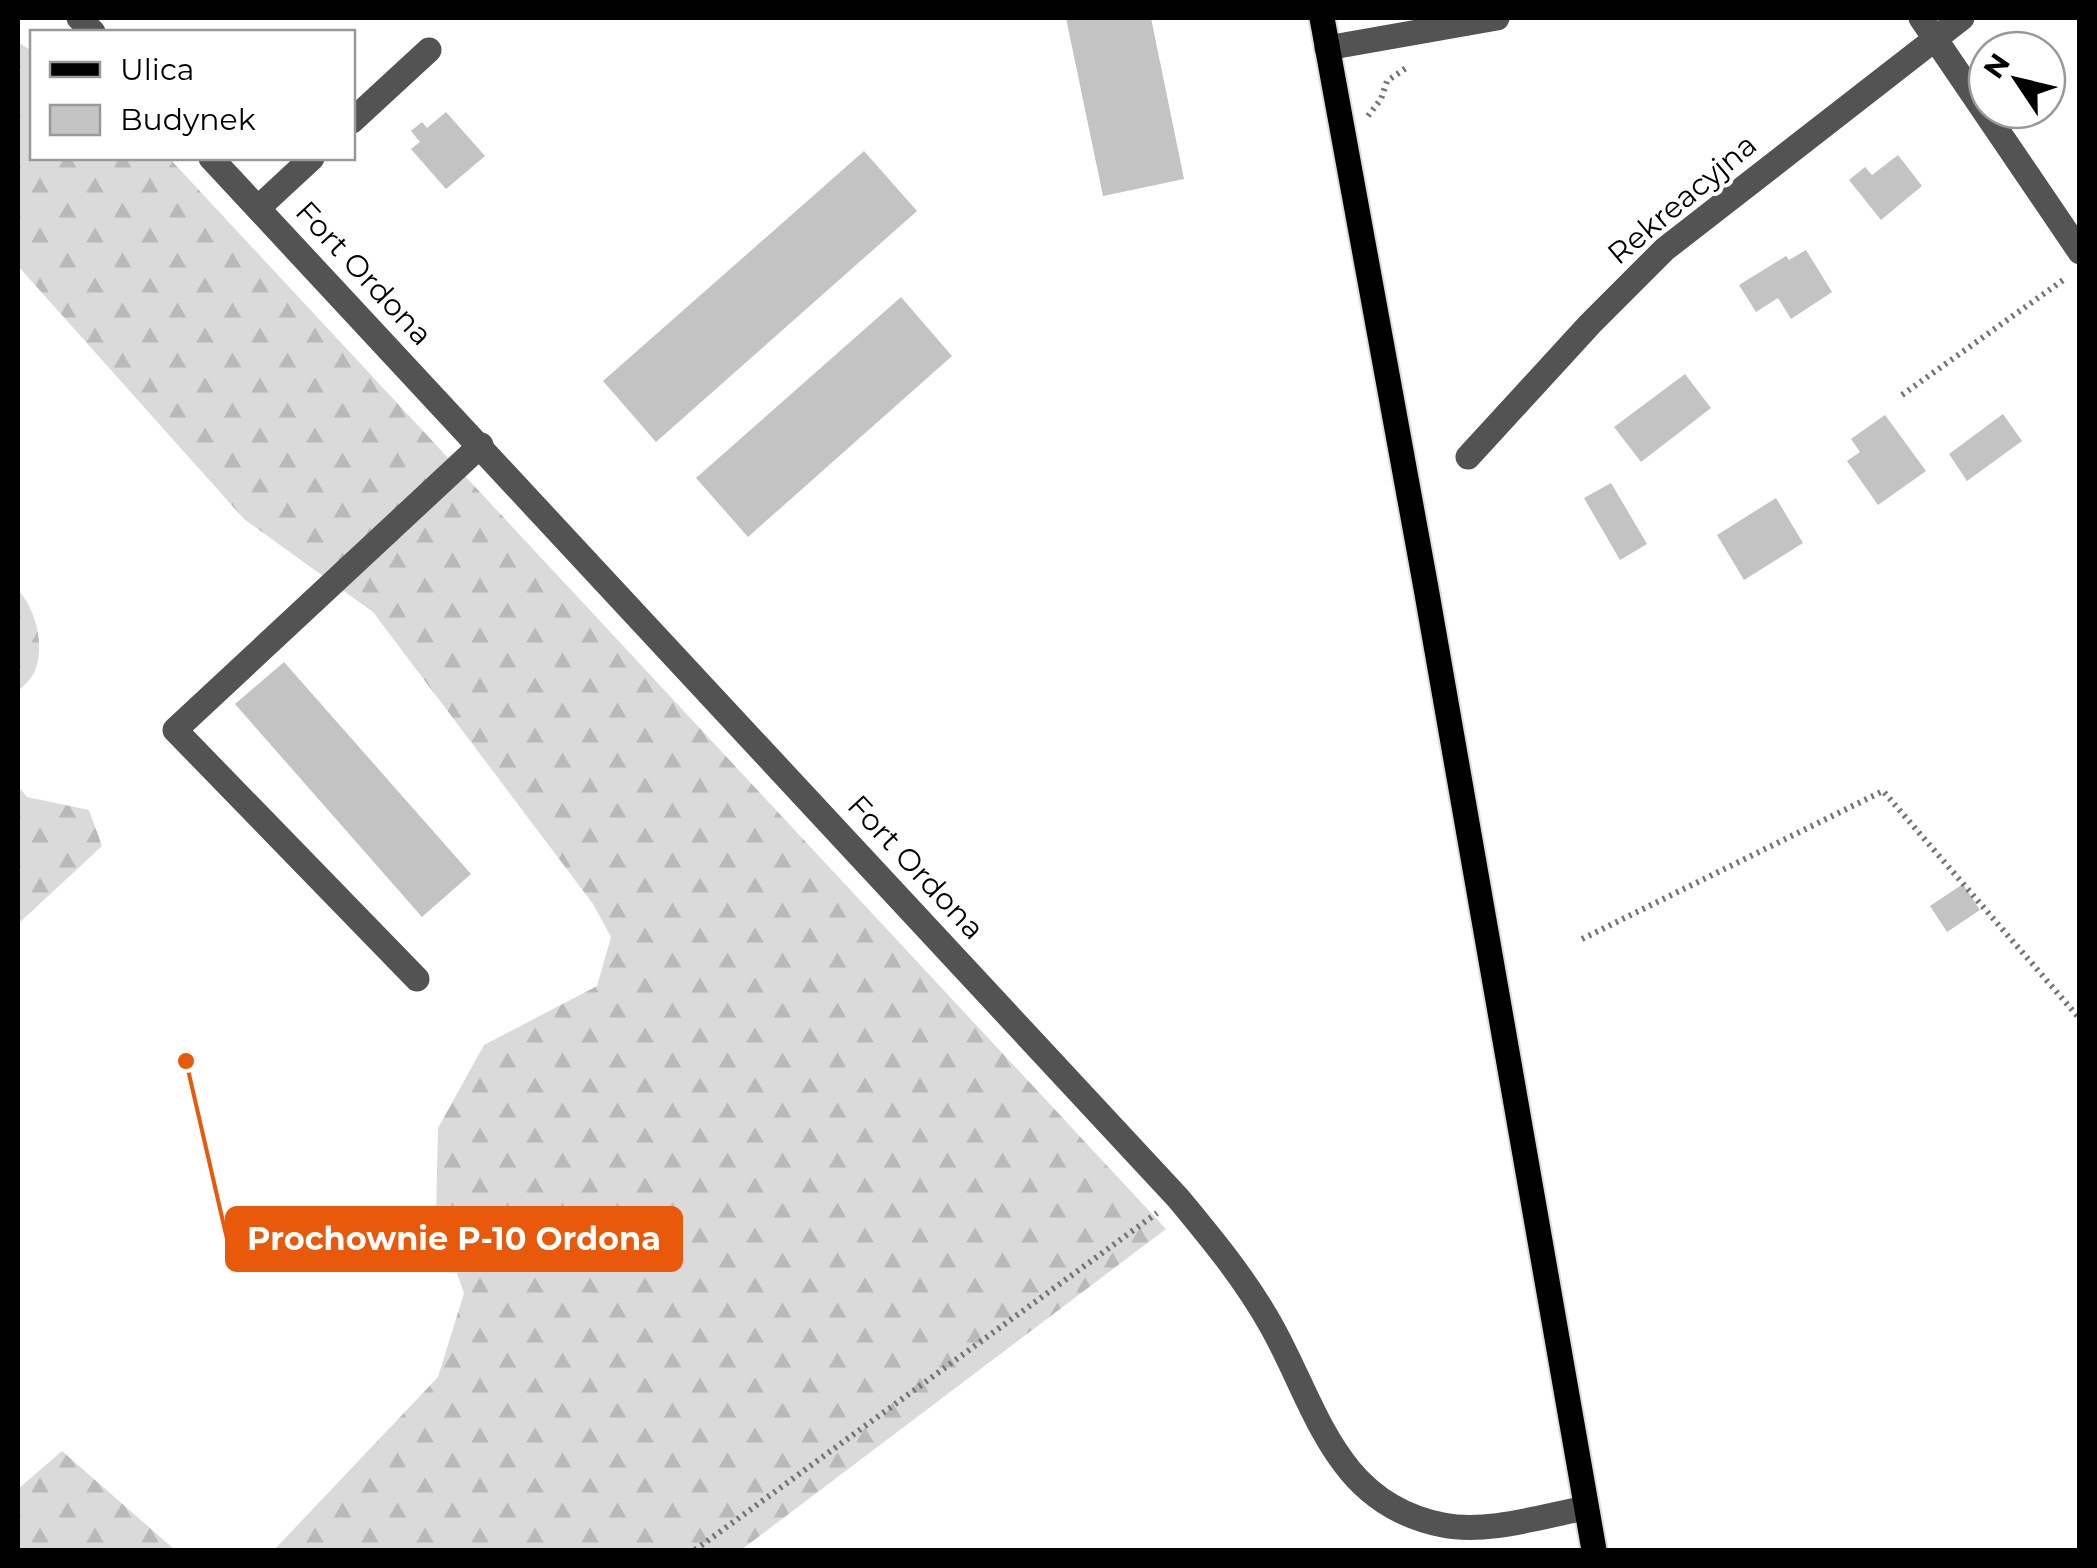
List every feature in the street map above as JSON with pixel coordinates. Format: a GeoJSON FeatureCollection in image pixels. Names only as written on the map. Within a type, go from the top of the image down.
{"type":"FeatureCollection","features":[{"type":"Feature","properties":{"kind":"main road"},"geometry":{"type":"LineString","coordinates":[[1322,18],[1594,1550]]}},
{"type":"Feature","properties":{"kind":"street"},"geometry":{"type":"LineString","coordinates":[[1327,48],[1497,18]]}},
{"type":"Feature","properties":{"kind":"street","name":"Rekreacyjna"},"geometry":{"type":"LineString","coordinates":[[1468,457],[1665,249],[1928,28],[1962,18]]}},
{"type":"Feature","properties":{"kind":"street"},"geometry":{"type":"LineString","coordinates":[[1928,28],[2080,252]]}},
{"type":"Feature","properties":{"kind":"street"},"geometry":{"type":"LineString","coordinates":[[355,117],[429,50]]}},
{"type":"Feature","properties":{"kind":"street","name":"Fort Ordona"},"geometry":{"type":"LineString","coordinates":[[213,160],[1178,1198],[1251,1291],[1333,1451],[1369,1490],[1411,1515],[1445,1526],[1479,1526],[1586,1508]]}},
{"type":"Feature","properties":{"kind":"street"},"geometry":{"type":"LineString","coordinates":[[258,208],[310,160]]}},
{"type":"Feature","properties":{"kind":"street"},"geometry":{"type":"LineString","coordinates":[[417,979],[175,730],[481,445]]}},
{"type":"Feature","properties":{"kind":"path"},"geometry":{"type":"LineString","coordinates":[[1370,116],[1387,81],[1423,57],[1448,26]]}},
{"type":"Feature","properties":{"kind":"path"},"geometry":{"type":"LineString","coordinates":[[1902,395],[2080,269]]}},
{"type":"Feature","properties":{"kind":"path"},"geometry":{"type":"LineString","coordinates":[[1582,939],[1883,791],[2080,1019]]}},
{"type":"Feature","properties":{"kind":"path"},"geometry":{"type":"LineString","coordinates":[[696,1550],[1178,1198]]}},
{"type":"Feature","properties":{"kind":"green space"},"geometry":{"type":"Polygon","coordinates":[[[18,42],[30,50],[30,160],[171,160],[1166,1229],[741,1550],[274,1550],[438,1377],[464,1293],[436,1215],[438,1128],[484,1045],[597,986],[611,937],[593,904],[373,612],[244,519],[18,266],[18,42]]]}},
{"type":"Feature","properties":{"kind":"green space"},"geometry":{"type":"Polygon","coordinates":[[[18,590],[34,618],[39,652],[34,673],[18,692],[18,590]]]}},
{"type":"Feature","properties":{"kind":"green space"},"geometry":{"type":"Polygon","coordinates":[[[18,786],[27,797],[89,810],[102,846],[18,924],[18,786]]]}},
{"type":"Feature","properties":{"kind":"green space"},"geometry":{"type":"Polygon","coordinates":[[[62,1451],[175,1550],[18,1550],[18,1489],[62,1451]]]}},
{"type":"Feature","properties":{"kind":"building"},"geometry":{"type":"Polygon","coordinates":[[[1066,18],[1151,18],[1184,179],[1103,196],[1066,18]]]}},
{"type":"Feature","properties":{"kind":"building"},"geometry":{"type":"Polygon","coordinates":[[[446,112],[485,156],[446,189],[411,149],[420,142],[411,131],[422,122],[427,128],[446,112]]]}},
{"type":"Feature","properties":{"kind":"building"},"geometry":{"type":"Polygon","coordinates":[[[864,151],[917,211],[656,442],[603,381],[864,151]]]}},
{"type":"Feature","properties":{"kind":"building"},"geometry":{"type":"Polygon","coordinates":[[[1898,155],[1922,186],[1881,220],[1849,180],[1865,167],[1872,175],[1898,155]]]}},
{"type":"Feature","properties":{"kind":"building"},"geometry":{"type":"Polygon","coordinates":[[[1806,250],[1832,292],[1791,319],[1778,298],[1756,312],[1739,285],[1786,256],[1789,260],[1806,250]]]}},
{"type":"Feature","properties":{"kind":"building"},"geometry":{"type":"Polygon","coordinates":[[[901,297],[952,356],[748,537],[696,478],[901,297]]]}},
{"type":"Feature","properties":{"kind":"building"},"geometry":{"type":"Polygon","coordinates":[[[1685,374],[1711,408],[1641,462],[1614,427],[1685,374]]]}},
{"type":"Feature","properties":{"kind":"building"},"geometry":{"type":"Polygon","coordinates":[[[2003,414],[2022,441],[1967,481],[1949,454],[2003,414]]]}},
{"type":"Feature","properties":{"kind":"building"},"geometry":{"type":"Polygon","coordinates":[[[1885,415],[1926,471],[1878,505],[1847,461],[1860,452],[1851,439],[1885,415]]]}},
{"type":"Feature","properties":{"kind":"building"},"geometry":{"type":"Polygon","coordinates":[[[1611,483],[1647,544],[1620,560],[1584,498],[1611,483]]]}},
{"type":"Feature","properties":{"kind":"building"},"geometry":{"type":"Polygon","coordinates":[[[1776,498],[1803,543],[1744,580],[1717,535],[1776,498]]]}},
{"type":"Feature","properties":{"kind":"building"},"geometry":{"type":"Polygon","coordinates":[[[284,662],[471,874],[422,917],[235,704],[284,662]]]}},
{"type":"Feature","properties":{"kind":"building"},"geometry":{"type":"Polygon","coordinates":[[[1963,884],[1980,910],[1947,932],[1930,906],[1963,884]]]}},
{"type":"Feature","properties":{"kind":"place","name":"Prochownie P-10 Ordona"},"geometry":{"type":"Point","coordinates":[186,1061]}}]}
